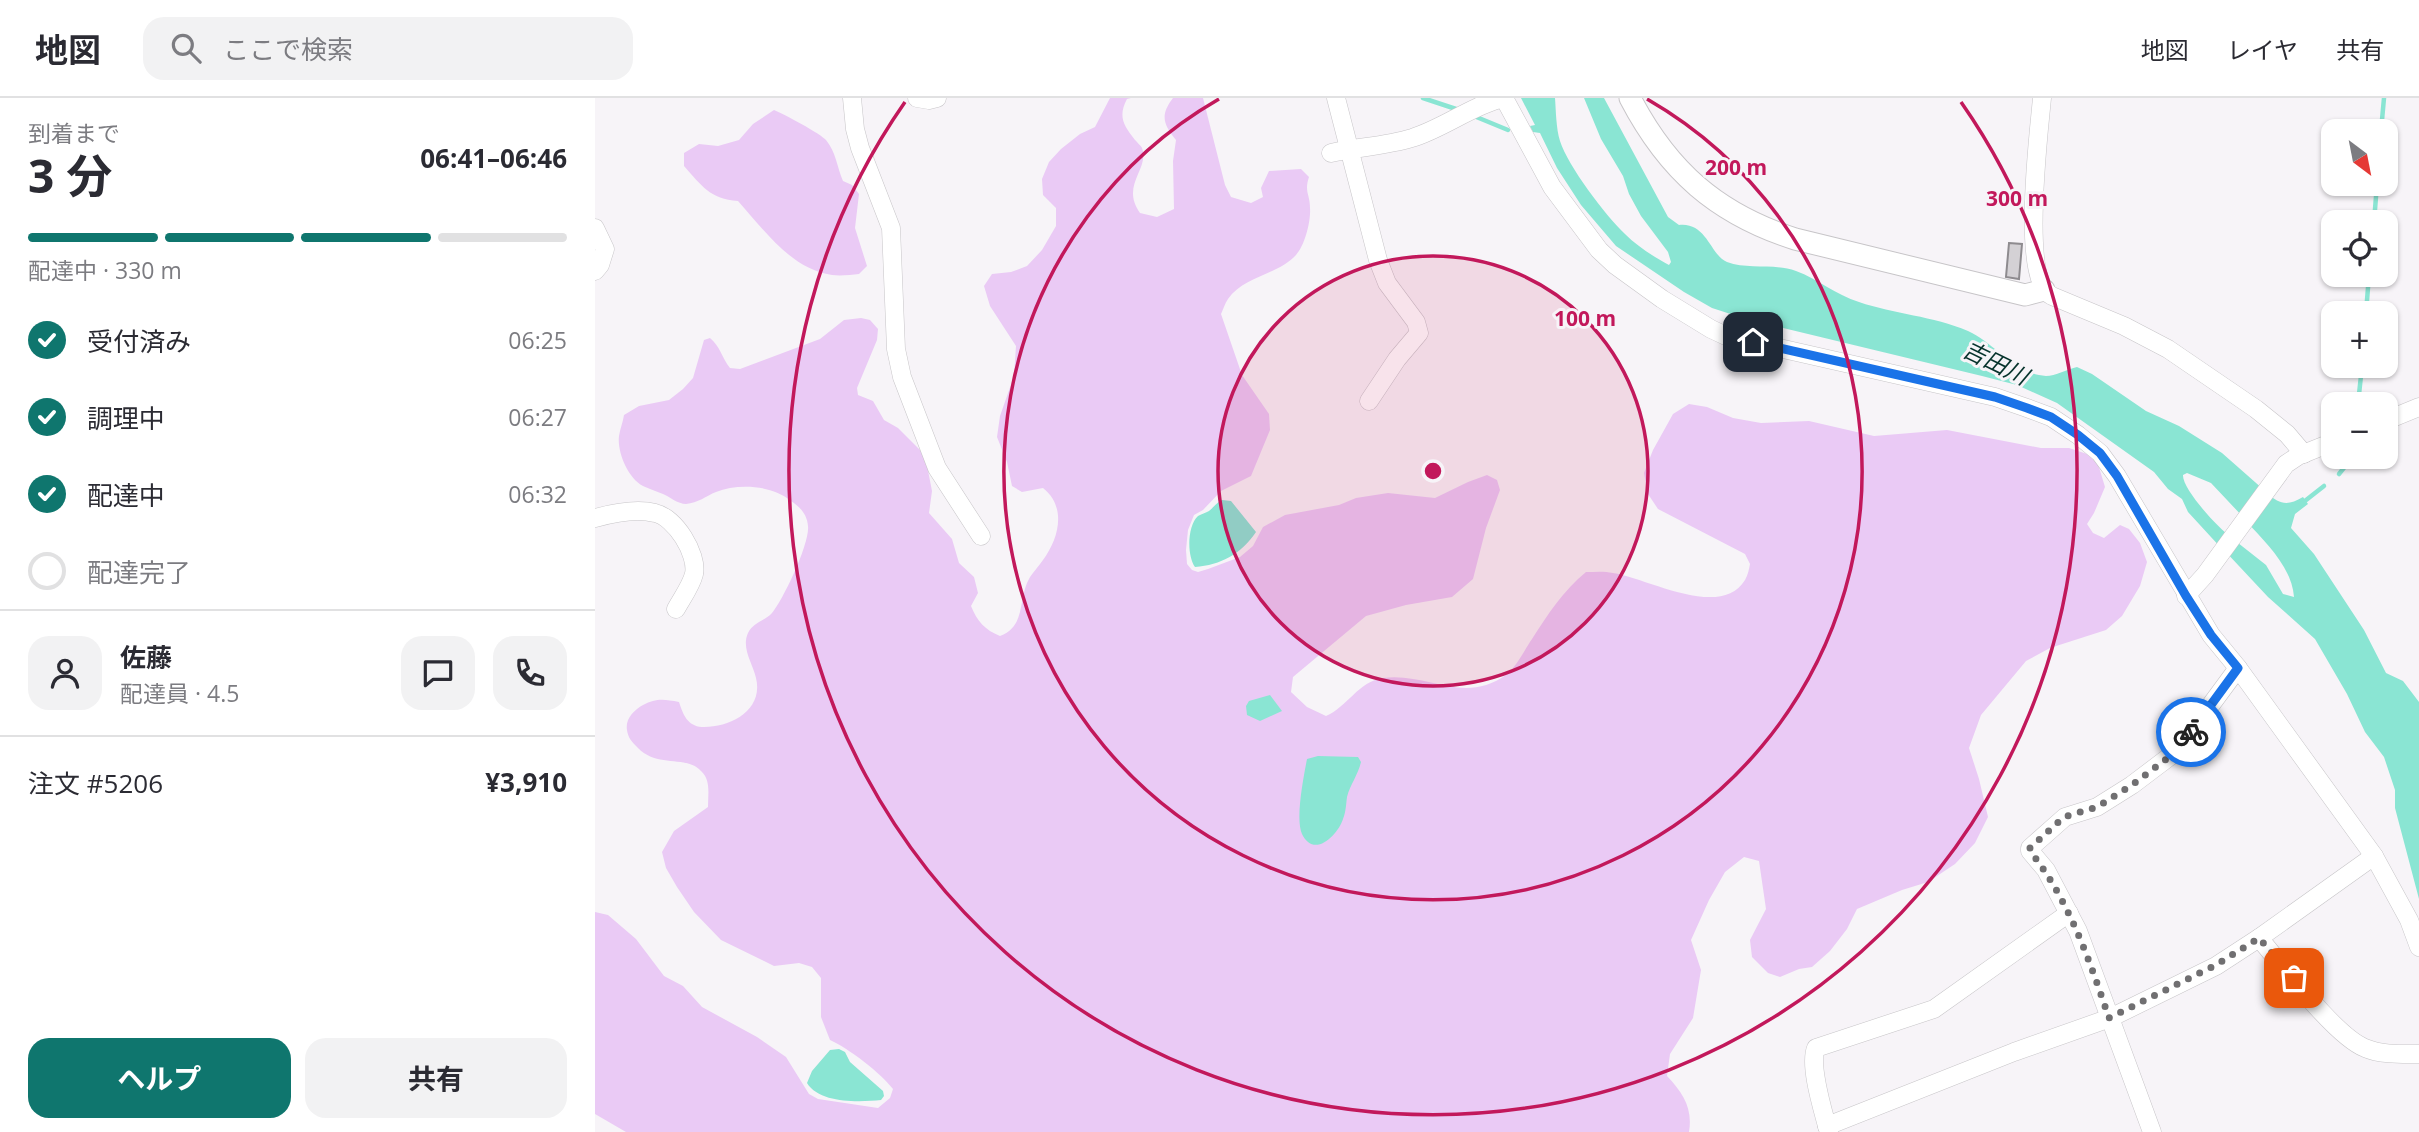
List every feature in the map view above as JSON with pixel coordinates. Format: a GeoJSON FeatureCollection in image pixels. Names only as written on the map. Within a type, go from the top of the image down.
{"type":"FeatureCollection","features":[{"type":"Feature","properties":{"kind":"street"},"geometry":{"type":"LineString","coordinates":[[852,98],[860,148],[891,228],[896,349],[902,377],[937,468],[981,536]]}},
{"type":"Feature","properties":{"kind":"street"},"geometry":{"type":"LineString","coordinates":[[917,98],[937,98]]}},
{"type":"Feature","properties":{"kind":"street"},"geometry":{"type":"LineString","coordinates":[[1336,98],[1382,271],[1387,283],[1416,322],[1419,333],[1397,359],[1369,401]]}},
{"type":"Feature","properties":{"kind":"street"},"geometry":{"type":"LineString","coordinates":[[1331,153],[1412,138],[1503,98],[1552,187],[1599,250],[1629,276],[1711,329],[1726,336],[1995,397],[2051,417],[2078,435],[2107,461],[2211,635],[2238,668],[2374,856],[2409,920],[2419,947]]}},
{"type":"Feature","properties":{"kind":"street"},"geometry":{"type":"LineString","coordinates":[[1630,98],[1664,154],[1683,174],[1721,206],[1745,219],[1795,239],[2025,295],[2044,290]]}},
{"type":"Feature","properties":{"kind":"street"},"geometry":{"type":"LineString","coordinates":[[2042,98],[2033,230],[2039,277],[2044,290],[2052,296],[2124,326],[2179,356],[2256,408],[2287,434],[2304,454]]}},
{"type":"Feature","properties":{"kind":"street"},"geometry":{"type":"LineString","coordinates":[[595,228],[605,249],[595,271]]}},
{"type":"Feature","properties":{"kind":"street"},"geometry":{"type":"LineString","coordinates":[[2398,416],[2419,407]]}},
{"type":"Feature","properties":{"kind":"street"},"geometry":{"type":"LineString","coordinates":[[2186,596],[2286,464],[2321,448]]}},
{"type":"Feature","properties":{"kind":"street"},"geometry":{"type":"LineString","coordinates":[[595,518],[649,512],[665,516],[672,523],[690,551],[694,566],[691,582],[676,608]]}},
{"type":"Feature","properties":{"kind":"street"},"geometry":{"type":"LineString","coordinates":[[2152,1132],[2085,950],[2046,870],[2030,848],[2064,817],[2097,807],[2169,757],[2182,744],[2238,668]]}},
{"type":"Feature","properties":{"kind":"street"},"geometry":{"type":"LineString","coordinates":[[2069,913],[1934,1009],[1816,1048],[1814,1056],[1819,1100],[1828,1129],[2014,1052],[2109,1018],[2216,965],[2259,938],[2374,856]]}},
{"type":"Feature","properties":{"kind":"street"},"geometry":{"type":"LineString","coordinates":[[2259,938],[2347,1039],[2383,1053],[2419,1054]]}},
{"type":"Feature","properties":{"kind":"shaded area"},"geometry":{"type":"Polygon","coordinates":[[[1110,98],[1131,98],[1127,99],[1122,115],[1127,130],[1142,147],[1142,163],[1133,194],[1140,213],[1157,217],[1174,209],[1173,161],[1176,140],[1165,119],[1166,109],[1173,98],[1203,98],[1225,185],[1231,197],[1251,203],[1263,197],[1261,188],[1269,171],[1301,169],[1309,177],[1309,219],[1305,239],[1299,251],[1289,262],[1235,291],[1221,314],[1242,375],[1269,414],[1270,430],[1251,476],[1221,491],[1203,510],[1194,515],[1188,530],[1186,550],[1187,564],[1192,570],[1198,572],[1240,557],[1253,546],[1263,527],[1285,515],[1388,493],[1435,498],[1487,475],[1497,480],[1500,490],[1486,528],[1473,579],[1452,597],[1406,605],[1366,616],[1293,677],[1291,692],[1307,707],[1326,716],[1367,684],[1383,678],[1415,679],[1461,688],[1491,683],[1514,667],[1556,603],[1586,572],[1627,576],[1702,597],[1719,596],[1734,591],[1748,574],[1750,564],[1745,554],[1658,509],[1648,494],[1644,473],[1653,450],[1673,414],[1689,404],[1707,407],[1733,418],[1761,423],[1809,421],[1874,436],[1947,430],[2041,448],[2069,448],[2087,454],[2098,464],[2105,487],[2087,524],[2093,533],[2104,538],[2120,525],[2129,529],[2140,543],[2147,562],[2140,586],[2122,616],[2106,630],[2050,648],[2026,661],[1981,715],[1969,748],[1988,817],[1975,843],[1955,864],[1928,882],[1857,909],[1847,929],[1830,951],[1812,967],[1780,977],[1768,973],[1752,957],[1750,940],[1766,909],[1759,861],[1744,857],[1725,872],[1691,940],[1701,970],[1693,1018],[1670,1054],[1667,1076],[1688,1108],[1689,1132],[626,1132],[595,1114],[595,912],[608,915],[636,939],[664,976],[683,986],[702,1007],[757,1037],[786,1057],[809,1094],[818,1099],[878,1108],[890,1098],[893,1089],[864,1062],[830,1040],[821,1017],[821,978],[812,967],[799,963],[774,966],[721,940],[694,912],[666,868],[662,852],[674,831],[708,807],[706,779],[701,771],[688,763],[663,760],[646,754],[632,742],[627,730],[627,722],[633,712],[656,700],[679,702],[689,722],[702,727],[733,721],[750,708],[757,690],[746,639],[753,626],[772,613],[789,584],[805,545],[808,526],[806,518],[800,508],[783,496],[755,487],[725,489],[686,504],[643,486],[628,471],[620,449],[619,436],[624,415],[639,406],[669,400],[683,389],[693,378],[704,340],[710,338],[713,341],[730,368],[740,369],[820,339],[844,320],[870,320],[878,329],[877,340],[857,388],[858,395],[873,401],[884,420],[898,428],[925,455],[932,491],[929,513],[952,539],[959,563],[974,577],[978,593],[971,606],[973,611],[979,621],[995,634],[1000,636],[1009,631],[1018,619],[1026,585],[1053,542],[1058,513],[1051,496],[1043,488],[1022,492],[1012,486],[1007,462],[997,437],[1000,416],[1014,376],[1016,346],[990,306],[984,286],[992,274],[1011,272],[1027,266],[1042,250],[1056,226],[1056,208],[1043,195],[1042,179],[1049,162],[1080,134],[1095,127],[1110,98]]]}},
{"type":"Feature","properties":{"kind":"shaded area"},"geometry":{"type":"Polygon","coordinates":[[[774,110],[826,140],[843,181],[852,185],[859,194],[855,228],[867,266],[859,274],[832,275],[817,271],[791,257],[768,236],[738,201],[713,194],[684,166],[684,153],[699,144],[718,146],[739,140],[753,124],[774,110]]]}},
{"type":"Feature","properties":{"kind":"water","name":"吉田川"},"geometry":{"type":"Polygon","coordinates":[[[1521,98],[1555,98],[1560,141],[1579,176],[1625,234],[1669,265],[1671,262],[1668,252],[1641,216],[1629,194],[1623,176],[1601,139],[1584,98],[1604,98],[1668,217],[1679,225],[1696,229],[1727,262],[1788,269],[1804,274],[1859,302],[1955,326],[1977,336],[2015,364],[2035,374],[2050,376],[2077,367],[2092,374],[2146,411],[2179,426],[2222,453],[2264,490],[2244,518],[2211,483],[2187,473],[2183,475],[2195,499],[2210,518],[2231,537],[2222,549],[2188,512],[2182,499],[2168,489],[2154,472],[2057,403],[2017,385],[1746,319],[1712,308],[1616,246],[1581,205],[1557,168],[1540,133],[1533,132],[1530,126],[1535,125],[1521,98]]]}},
{"type":"Feature","properties":{"kind":"water"},"geometry":{"type":"Polygon","coordinates":[[[2267,493],[2284,503],[2303,497],[2308,504],[2295,514],[2291,528],[2314,554],[2364,630],[2386,673],[2403,681],[2419,702],[2419,899],[2395,808],[2395,790],[2384,757],[2365,732],[2347,694],[2315,639],[2268,597],[2224,550],[2233,539],[2266,565],[2283,594],[2294,597],[2283,565],[2246,521],[2267,493]]]}},
{"type":"Feature","properties":{"kind":"water"},"geometry":{"type":"Polygon","coordinates":[[[1222,500],[1231,501],[1256,532],[1230,557],[1195,567],[1190,549],[1190,534],[1194,521],[1222,500]]]}},
{"type":"Feature","properties":{"kind":"water"},"geometry":{"type":"Polygon","coordinates":[[[1270,695],[1282,711],[1260,721],[1247,715],[1246,706],[1249,701],[1270,695]]]}},
{"type":"Feature","properties":{"kind":"water"},"geometry":{"type":"Polygon","coordinates":[[[1318,756],[1358,757],[1361,762],[1348,793],[1345,814],[1336,832],[1325,842],[1313,844],[1302,834],[1300,808],[1307,759],[1318,756]]]}},
{"type":"Feature","properties":{"kind":"water"},"geometry":{"type":"Polygon","coordinates":[[[839,1049],[883,1091],[881,1100],[852,1101],[831,1098],[813,1090],[807,1083],[812,1071],[830,1050],[839,1049]]]}},
{"type":"Feature","properties":{"kind":"building"},"geometry":{"type":"Polygon","coordinates":[[[2009,243],[2022,244],[2019,279],[2006,277],[2009,243]]]}},
{"type":"Feature","properties":{"kind":"waterway"},"geometry":{"type":"LineString","coordinates":[[1423,98],[1459,110]]}},
{"type":"Feature","properties":{"kind":"waterway"},"geometry":{"type":"LineString","coordinates":[[2382,119],[2384,98]]}},
{"type":"Feature","properties":{"kind":"waterway"},"geometry":{"type":"LineString","coordinates":[[1474,116],[1508,130]]}},
{"type":"Feature","properties":{"kind":"waterway"},"geometry":{"type":"LineString","coordinates":[[2375,210],[2376,196]]}},
{"type":"Feature","properties":{"kind":"waterway"},"geometry":{"type":"LineString","coordinates":[[2367,301],[2368,287]]}},
{"type":"Feature","properties":{"kind":"waterway"},"geometry":{"type":"LineString","coordinates":[[2359,392],[2361,378]]}},
{"type":"Feature","properties":{"kind":"waterway"},"geometry":{"type":"LineString","coordinates":[[2339,474],[2343,469]]}},
{"type":"Feature","properties":{"kind":"waterway"},"geometry":{"type":"LineString","coordinates":[[2301,504],[2324,486]]}},
{"type":"Feature","properties":{"kind":"way so far"},"geometry":{"type":"LineString","coordinates":[[2191,732],[2169,757],[2132,785],[2097,807],[2064,817],[2030,848],[2030,851],[2046,870],[2078,931],[2109,1018],[2216,965],[2259,938],[2294,978]]}},
{"type":"Feature","properties":{"kind":"route"},"geometry":{"type":"LineString","coordinates":[[1753,342],[1995,397],[2051,417],[2100,453],[2117,476],[2211,635],[2238,668],[2191,732]]}}]}
